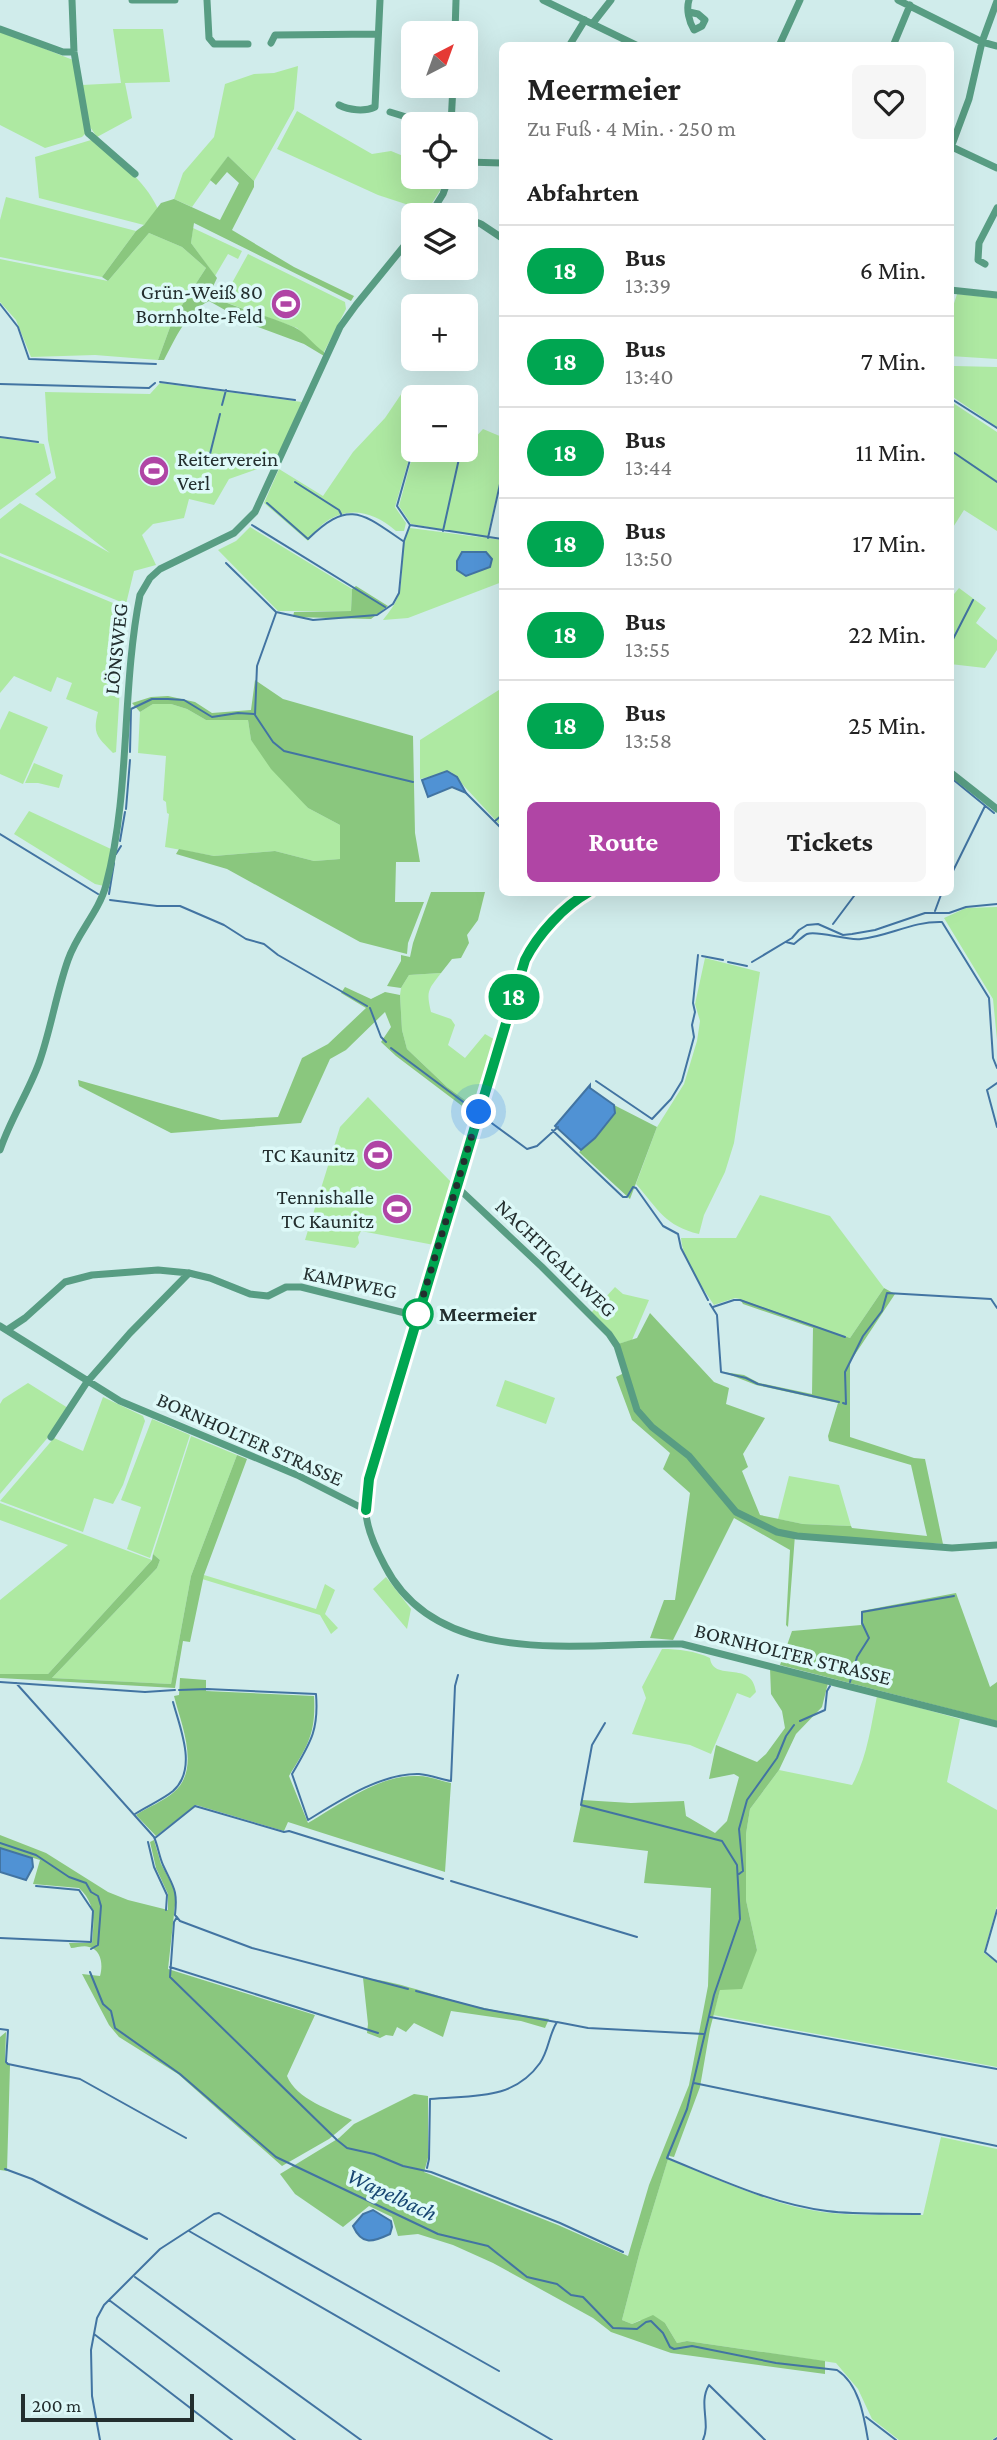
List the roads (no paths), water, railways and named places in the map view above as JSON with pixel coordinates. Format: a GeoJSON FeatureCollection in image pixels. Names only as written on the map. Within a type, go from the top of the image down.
{"type":"FeatureCollection","features":[{"type":"Feature","properties":{"kind":"street"},"geometry":{"type":"LineString","coordinates":[[72,0],[74,52],[88,133],[135,174]]}},
{"type":"Feature","properties":{"kind":"street"},"geometry":{"type":"LineString","coordinates":[[132,0],[175,0]]}},
{"type":"Feature","properties":{"kind":"street"},"geometry":{"type":"LineString","coordinates":[[207,0],[209,38],[214,44],[248,44]]}},
{"type":"Feature","properties":{"kind":"street"},"geometry":{"type":"LineString","coordinates":[[339,105],[347,109],[375,107],[380,0]]}},
{"type":"Feature","properties":{"kind":"street"},"geometry":{"type":"LineString","coordinates":[[455,21],[456,0]]}},
{"type":"Feature","properties":{"kind":"street"},"geometry":{"type":"LineString","coordinates":[[543,0],[630,42]]}},
{"type":"Feature","properties":{"kind":"street"},"geometry":{"type":"LineString","coordinates":[[572,42],[611,0]]}},
{"type":"Feature","properties":{"kind":"street"},"geometry":{"type":"LineString","coordinates":[[689,0],[689,12]]}},
{"type":"Feature","properties":{"kind":"street"},"geometry":{"type":"LineString","coordinates":[[781,42],[800,0]]}},
{"type":"Feature","properties":{"kind":"street"},"geometry":{"type":"LineString","coordinates":[[898,0],[982,42],[997,46]]}},
{"type":"Feature","properties":{"kind":"street"},"geometry":{"type":"LineString","coordinates":[[954,141],[970,99],[982,42],[997,1]]}},
{"type":"Feature","properties":{"kind":"street"},"geometry":{"type":"LineString","coordinates":[[895,42],[910,5]]}},
{"type":"Feature","properties":{"kind":"street"},"geometry":{"type":"LineString","coordinates":[[0,29],[62,52],[74,52]]}},
{"type":"Feature","properties":{"kind":"street"},"geometry":{"type":"LineString","coordinates":[[271,43],[275,36],[377,34]]}},
{"type":"Feature","properties":{"kind":"street"},"geometry":{"type":"LineString","coordinates":[[390,112],[401,115]]}},
{"type":"Feature","properties":{"kind":"street"},"geometry":{"type":"LineString","coordinates":[[954,150],[997,167]]}},
{"type":"Feature","properties":{"kind":"street"},"geometry":{"type":"LineString","coordinates":[[478,162],[499,163]]}},
{"type":"Feature","properties":{"kind":"street"},"geometry":{"type":"LineString","coordinates":[[985,264],[978,260],[979,243],[997,208]]}},
{"type":"Feature","properties":{"kind":"street"},"geometry":{"type":"LineString","coordinates":[[478,223],[499,236]]}},
{"type":"Feature","properties":{"kind":"street","name":"LÖNSWEG"},"geometry":{"type":"LineString","coordinates":[[0,1150],[39,1062],[68,961],[77,939],[102,900],[106,887],[124,787],[127,713],[140,594],[150,578],[160,569],[234,533],[255,512],[340,327],[401,250]]}},
{"type":"Feature","properties":{"kind":"street"},"geometry":{"type":"LineString","coordinates":[[954,290],[997,295]]}},
{"type":"Feature","properties":{"kind":"street"},"geometry":{"type":"LineString","coordinates":[[954,775],[997,809]]}},
{"type":"Feature","properties":{"kind":"street"},"geometry":{"type":"LineString","coordinates":[[366,1510],[369,1479],[525,960],[531,946],[566,909],[584,896]]}},
{"type":"Feature","properties":{"kind":"street","name":"NACHTIGALLWEG"},"geometry":{"type":"LineString","coordinates":[[457,1187],[598,1322],[617,1346],[637,1410],[652,1427],[689,1456],[736,1512],[777,1532],[797,1536],[952,1548],[997,1545]]}},
{"type":"Feature","properties":{"kind":"street","name":"KAMPWEG"},"geometry":{"type":"LineString","coordinates":[[3,1328],[25,1318],[58,1287],[77,1278],[158,1270],[210,1278],[250,1294],[268,1296],[286,1287],[301,1287],[417,1316]]}},
{"type":"Feature","properties":{"kind":"street"},"geometry":{"type":"LineString","coordinates":[[51,1437],[87,1382],[189,1273]]}},
{"type":"Feature","properties":{"kind":"street","name":"BORNHOLTER STRASSE"},"geometry":{"type":"LineString","coordinates":[[3,1328],[120,1401],[297,1475],[366,1510],[379,1554],[401,1591],[415,1607],[460,1633],[568,1648],[638,1643],[682,1644],[997,1724]]}},
{"type":"Feature","properties":{"kind":"water"},"geometry":{"type":"Polygon","coordinates":[[[462,552],[486,552],[492,559],[490,567],[466,576],[457,570],[457,561],[462,552]]]}},
{"type":"Feature","properties":{"kind":"water"},"geometry":{"type":"Polygon","coordinates":[[[447,771],[457,777],[466,793],[452,787],[428,797],[422,780],[447,771]]]}},
{"type":"Feature","properties":{"kind":"water"},"geometry":{"type":"Polygon","coordinates":[[[590,1085],[590,1088],[614,1105],[615,1113],[595,1138],[581,1150],[555,1126],[590,1085]]]}},
{"type":"Feature","properties":{"kind":"water"},"geometry":{"type":"Polygon","coordinates":[[[0,1848],[32,1858],[33,1867],[26,1880],[0,1872],[0,1848]]]}},
{"type":"Feature","properties":{"kind":"water"},"geometry":{"type":"Polygon","coordinates":[[[373,2210],[391,2221],[392,2227],[390,2234],[368,2240],[360,2237],[353,2226],[363,2214],[373,2210]]]}},
{"type":"Feature","properties":{"kind":"waterway"},"geometry":{"type":"LineString","coordinates":[[0,304],[18,327],[29,359],[156,364]]}},
{"type":"Feature","properties":{"kind":"waterway"},"geometry":{"type":"LineString","coordinates":[[160,382],[295,400]]}},
{"type":"Feature","properties":{"kind":"waterway"},"geometry":{"type":"LineString","coordinates":[[0,384],[149,388],[155,383]]}},
{"type":"Feature","properties":{"kind":"waterway"},"geometry":{"type":"LineString","coordinates":[[222,405],[226,390]]}},
{"type":"Feature","properties":{"kind":"waterway"},"geometry":{"type":"LineString","coordinates":[[954,401],[997,428]]}},
{"type":"Feature","properties":{"kind":"waterway"},"geometry":{"type":"LineString","coordinates":[[210,454],[220,414]]}},
{"type":"Feature","properties":{"kind":"waterway"},"geometry":{"type":"LineString","coordinates":[[0,437],[38,442]]}},
{"type":"Feature","properties":{"kind":"waterway"},"geometry":{"type":"LineString","coordinates":[[954,453],[997,482]]}},
{"type":"Feature","properties":{"kind":"waterway"},"geometry":{"type":"LineString","coordinates":[[409,462],[397,506],[410,525]]}},
{"type":"Feature","properties":{"kind":"waterway"},"geometry":{"type":"LineString","coordinates":[[443,531],[458,462]]}},
{"type":"Feature","properties":{"kind":"waterway"},"geometry":{"type":"LineString","coordinates":[[295,482],[339,510],[341,514]]}},
{"type":"Feature","properties":{"kind":"waterway"},"geometry":{"type":"LineString","coordinates":[[488,538],[499,488]]}},
{"type":"Feature","properties":{"kind":"waterway"},"geometry":{"type":"LineString","coordinates":[[267,503],[308,539],[334,519],[355,515],[377,523],[403,541]]}},
{"type":"Feature","properties":{"kind":"waterway"},"geometry":{"type":"LineString","coordinates":[[252,525],[385,607]]}},
{"type":"Feature","properties":{"kind":"waterway"},"geometry":{"type":"LineString","coordinates":[[226,563],[276,612],[313,620],[377,615],[393,604],[399,593],[404,541],[410,525],[499,539]]}},
{"type":"Feature","properties":{"kind":"waterway"},"geometry":{"type":"LineString","coordinates":[[954,637],[973,600]]}},
{"type":"Feature","properties":{"kind":"waterway"},"geometry":{"type":"LineString","coordinates":[[276,613],[257,666],[255,715],[273,742],[284,751],[413,782]]}},
{"type":"Feature","properties":{"kind":"waterway"},"geometry":{"type":"LineString","coordinates":[[130,752],[131,709],[152,699],[184,700],[212,717],[238,713],[254,714]]}},
{"type":"Feature","properties":{"kind":"waterway"},"geometry":{"type":"LineString","coordinates":[[126,809],[130,760]]}},
{"type":"Feature","properties":{"kind":"waterway"},"geometry":{"type":"LineString","coordinates":[[954,780],[994,813]]}},
{"type":"Feature","properties":{"kind":"waterway"},"geometry":{"type":"LineString","coordinates":[[466,793],[499,826]]}},
{"type":"Feature","properties":{"kind":"waterway"},"geometry":{"type":"LineString","coordinates":[[954,869],[985,806]]}},
{"type":"Feature","properties":{"kind":"waterway"},"geometry":{"type":"LineString","coordinates":[[120,841],[125,812]]}},
{"type":"Feature","properties":{"kind":"waterway"},"geometry":{"type":"LineString","coordinates":[[495,821],[499,818]]}},
{"type":"Feature","properties":{"kind":"waterway"},"geometry":{"type":"LineString","coordinates":[[0,834],[98,894]]}},
{"type":"Feature","properties":{"kind":"waterway"},"geometry":{"type":"LineString","coordinates":[[116,854],[121,846]]}},
{"type":"Feature","properties":{"kind":"waterway"},"geometry":{"type":"LineString","coordinates":[[109,894],[114,863]]}},
{"type":"Feature","properties":{"kind":"waterway"},"geometry":{"type":"LineString","coordinates":[[833,924],[854,896]]}},
{"type":"Feature","properties":{"kind":"waterway"},"geometry":{"type":"LineString","coordinates":[[935,911],[941,896]]}},
{"type":"Feature","properties":{"kind":"waterway"},"geometry":{"type":"LineString","coordinates":[[110,900],[180,906],[224,925],[246,939],[264,944],[278,955],[367,1006]]}},
{"type":"Feature","properties":{"kind":"waterway"},"geometry":{"type":"LineString","coordinates":[[752,962],[792,938],[807,925],[818,924],[843,935],[875,930],[925,913],[949,913],[966,907],[997,904]]}},
{"type":"Feature","properties":{"kind":"waterway"},"geometry":{"type":"LineString","coordinates":[[786,942],[794,944],[812,933],[861,939],[921,924],[942,922],[989,998],[993,1058],[997,1068]]}},
{"type":"Feature","properties":{"kind":"waterway"},"geometry":{"type":"LineString","coordinates":[[596,1081],[652,1119],[671,1099],[682,1081],[694,1037],[693,1003],[698,955]]}},
{"type":"Feature","properties":{"kind":"waterway"},"geometry":{"type":"LineString","coordinates":[[702,956],[723,960]]}},
{"type":"Feature","properties":{"kind":"waterway"},"geometry":{"type":"LineString","coordinates":[[728,962],[747,966]]}},
{"type":"Feature","properties":{"kind":"waterway"},"geometry":{"type":"LineString","coordinates":[[370,1008],[381,1037],[386,1042]]}},
{"type":"Feature","properties":{"kind":"waterway"},"geometry":{"type":"LineString","coordinates":[[391,1048],[474,1110]]}},
{"type":"Feature","properties":{"kind":"waterway"},"geometry":{"type":"LineString","coordinates":[[997,1083],[987,1090],[997,1127]]}},
{"type":"Feature","properties":{"kind":"waterway"},"geometry":{"type":"LineString","coordinates":[[482,1116],[527,1149],[537,1146],[558,1127]]}},
{"type":"Feature","properties":{"kind":"waterway"},"geometry":{"type":"LineString","coordinates":[[552,1130],[623,1197],[627,1197],[633,1187],[636,1188],[663,1226],[678,1234],[681,1248],[708,1300]]}},
{"type":"Feature","properties":{"kind":"waterway"},"geometry":{"type":"LineString","coordinates":[[843,1403],[846,1404],[845,1372],[863,1336],[882,1311],[887,1293],[991,1299],[997,1308]]}},
{"type":"Feature","properties":{"kind":"waterway"},"geometry":{"type":"LineString","coordinates":[[713,1307],[740,1300],[845,1337]]}},
{"type":"Feature","properties":{"kind":"waterway"},"geometry":{"type":"LineString","coordinates":[[710,1304],[717,1315],[721,1372],[758,1384],[839,1402]]}},
{"type":"Feature","properties":{"kind":"waterway"},"geometry":{"type":"LineString","coordinates":[[850,1682],[857,1657],[869,1638],[862,1623],[862,1612],[954,1596]]}},
{"type":"Feature","properties":{"kind":"waterway"},"geometry":{"type":"LineString","coordinates":[[179,1690],[316,1694],[316,1718],[312,1736],[292,1774],[308,1820],[361,1790],[390,1778],[419,1774],[451,1781],[455,1686],[458,1675]]}},
{"type":"Feature","properties":{"kind":"waterway"},"geometry":{"type":"LineString","coordinates":[[0,1682],[145,1692],[175,1690]]}},
{"type":"Feature","properties":{"kind":"waterway"},"geometry":{"type":"LineString","coordinates":[[16,1683],[154,1837],[174,1888],[175,1915],[180,1921],[252,1948],[408,1989]]}},
{"type":"Feature","properties":{"kind":"waterway"},"geometry":{"type":"LineString","coordinates":[[800,1721],[825,1710],[830,1686]]}},
{"type":"Feature","properties":{"kind":"waterway"},"geometry":{"type":"LineString","coordinates":[[135,1814],[173,1791],[185,1771],[183,1736],[173,1702]]}},
{"type":"Feature","properties":{"kind":"waterway"},"geometry":{"type":"LineString","coordinates":[[605,1723],[592,1745],[581,1805],[722,1841],[737,1865],[740,1919],[714,1995],[687,2109],[667,2158],[746,2190],[806,2208],[850,2213],[920,2214]]}},
{"type":"Feature","properties":{"kind":"waterway"},"geometry":{"type":"LineString","coordinates":[[739,1874],[743,1871],[739,1829],[747,1800],[777,1758],[794,1725]]}},
{"type":"Feature","properties":{"kind":"waterway"},"geometry":{"type":"LineString","coordinates":[[155,1838],[195,1806],[284,1832],[289,1831],[443,1879]]}},
{"type":"Feature","properties":{"kind":"waterway"},"geometry":{"type":"LineString","coordinates":[[148,1842],[154,1867],[167,1895],[166,1910]]}},
{"type":"Feature","properties":{"kind":"waterway","name":"Wapelbach"},"geometry":{"type":"LineString","coordinates":[[0,1843],[36,1855],[69,1877],[86,1883],[91,1892],[98,1896],[101,1906],[98,1945],[91,1949]]}},
{"type":"Feature","properties":{"kind":"waterway"},"geometry":{"type":"LineString","coordinates":[[451,1881],[637,1937]]}},
{"type":"Feature","properties":{"kind":"waterway"},"geometry":{"type":"LineString","coordinates":[[0,1938],[91,1942],[93,1911],[79,1890],[36,1886]]}},
{"type":"Feature","properties":{"kind":"waterway"},"geometry":{"type":"LineString","coordinates":[[997,1910],[985,1952],[997,1962]]}},
{"type":"Feature","properties":{"kind":"waterway"},"geometry":{"type":"LineString","coordinates":[[177,1917],[174,1922],[170,1977],[347,2148],[431,2172],[560,2223],[623,2252]]}},
{"type":"Feature","properties":{"kind":"waterway"},"geometry":{"type":"LineString","coordinates":[[170,1967],[378,2033]]}},
{"type":"Feature","properties":{"kind":"waterway","name":"Wapelbach"},"geometry":{"type":"LineString","coordinates":[[90,1972],[103,2004],[111,2011],[115,2028],[180,2074],[276,2157],[438,2234],[488,2246],[527,2277],[557,2284],[571,2295],[583,2297],[613,2328],[637,2329],[651,2321],[674,2349],[692,2346],[776,2363],[837,2370],[851,2383],[855,2392],[868,2440]]}},
{"type":"Feature","properties":{"kind":"waterway"},"geometry":{"type":"LineString","coordinates":[[416,1991],[484,2009],[556,2022]]}},
{"type":"Feature","properties":{"kind":"waterway"},"geometry":{"type":"LineString","coordinates":[[710,2017],[997,2069]]}},
{"type":"Feature","properties":{"kind":"waterway"},"geometry":{"type":"LineString","coordinates":[[427,2168],[430,2099],[491,2094],[517,2084],[540,2063],[557,2022],[588,2028],[704,2034]]}},
{"type":"Feature","properties":{"kind":"waterway"},"geometry":{"type":"LineString","coordinates":[[0,2029],[8,2030],[8,2064],[80,2079],[186,2138]]}},
{"type":"Feature","properties":{"kind":"waterway"},"geometry":{"type":"LineString","coordinates":[[694,2083],[997,2146]]}},
{"type":"Feature","properties":{"kind":"waterway"},"geometry":{"type":"LineString","coordinates":[[5,2169],[32,2179],[147,2239]]}},
{"type":"Feature","properties":{"kind":"waterway"},"geometry":{"type":"LineString","coordinates":[[100,2440],[92,2396],[91,2350],[97,2318],[104,2305],[160,2249],[219,2213],[499,2371]]}},
{"type":"Feature","properties":{"kind":"waterway"},"geometry":{"type":"LineString","coordinates":[[189,2231],[552,2440]]}},
{"type":"Feature","properties":{"kind":"waterway"},"geometry":{"type":"LineString","coordinates":[[135,2277],[361,2440]]}},
{"type":"Feature","properties":{"kind":"waterway"},"geometry":{"type":"LineString","coordinates":[[109,2300],[295,2440]]}},
{"type":"Feature","properties":{"kind":"waterway"},"geometry":{"type":"LineString","coordinates":[[94,2334],[232,2440]]}},
{"type":"Feature","properties":{"kind":"waterway"},"geometry":{"type":"LineString","coordinates":[[703,2440],[706,2427],[705,2399],[709,2385],[765,2440]]}},
{"type":"Feature","properties":{"kind":"waterway"},"geometry":{"type":"LineString","coordinates":[[866,2417],[896,2440]]}},
{"type":"Feature","properties":{"kind":"place","name":"Grün-Weiß 80 Bornholte-Feld"},"geometry":{"type":"Point","coordinates":[286,304]}},
{"type":"Feature","properties":{"kind":"place","name":"Reiterverein Verl"},"geometry":{"type":"Point","coordinates":[154,471]}},
{"type":"Feature","properties":{"kind":"place","name":"TC Kaunitz"},"geometry":{"type":"Point","coordinates":[378,1155]}},
{"type":"Feature","properties":{"kind":"place","name":"Tennishalle TC Kaunitz"},"geometry":{"type":"Point","coordinates":[397,1209]}},
{"type":"Feature","properties":{"kind":"place","name":"Meermeier"},"geometry":{"type":"Point","coordinates":[418,1314]}}]}
